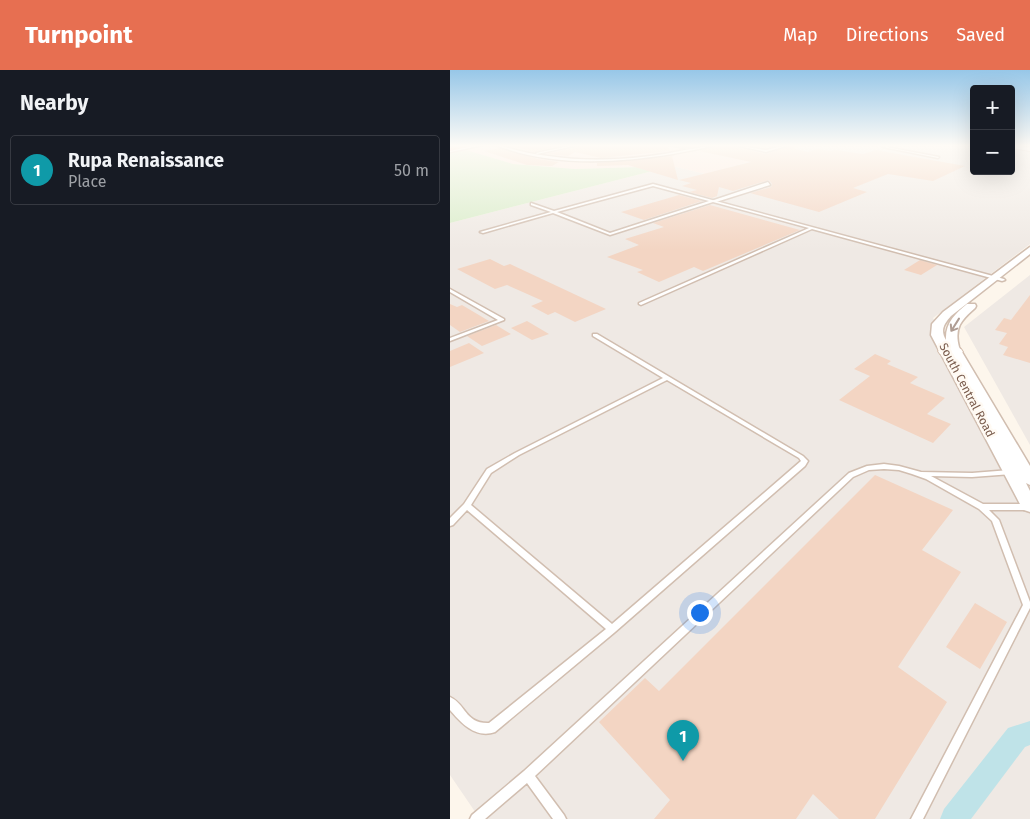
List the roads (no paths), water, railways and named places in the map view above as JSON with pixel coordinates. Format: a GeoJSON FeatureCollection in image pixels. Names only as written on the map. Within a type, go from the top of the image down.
{"type":"FeatureCollection","features":[{"type":"Feature","properties":{"kind":"street"},"geometry":{"type":"LineString","coordinates":[[714,201],[768,184]]}},
{"type":"Feature","properties":{"kind":"street","name":"South Central Road"},"geometry":{"type":"LineString","coordinates":[[998,278],[1030,250]]}},
{"type":"Feature","properties":{"kind":"street","name":"South Central Road"},"geometry":{"type":"LineString","coordinates":[[1030,258],[998,278],[948,314],[938,324],[938,335],[1030,479]]}},
{"type":"Feature","properties":{"kind":"street","name":"South Central Road"},"geometry":{"type":"LineString","coordinates":[[950,351],[1030,506]]}},
{"type":"Feature","properties":{"kind":"lane"},"geometry":{"type":"LineString","coordinates":[[482,232],[653,185],[998,278]]}},
{"type":"Feature","properties":{"kind":"lane"},"geometry":{"type":"LineString","coordinates":[[532,204],[610,234],[714,201]]}},
{"type":"Feature","properties":{"kind":"lane"},"geometry":{"type":"LineString","coordinates":[[641,304],[812,228]]}},
{"type":"Feature","properties":{"kind":"lane"},"geometry":{"type":"LineString","coordinates":[[450,290],[502,320],[450,340]]}},
{"type":"Feature","properties":{"kind":"lane"},"geometry":{"type":"LineString","coordinates":[[450,702],[474,727],[491,728],[612,629],[804,461],[801,456],[595,335]]}},
{"type":"Feature","properties":{"kind":"lane"},"geometry":{"type":"LineString","coordinates":[[450,523],[468,506],[480,483],[489,471],[502,462],[667,378]]}},
{"type":"Feature","properties":{"kind":"lane"},"geometry":{"type":"LineString","coordinates":[[476,819],[528,775],[851,475],[869,468],[893,468],[920,474],[972,475],[1012,472]]}},
{"type":"Feature","properties":{"kind":"lane"},"geometry":{"type":"LineString","coordinates":[[917,819],[1028,606],[995,520],[982,507],[920,474]]}},
{"type":"Feature","properties":{"kind":"lane"},"geometry":{"type":"LineString","coordinates":[[468,506],[612,629]]}},
{"type":"Feature","properties":{"kind":"lane"},"geometry":{"type":"LineString","coordinates":[[982,507],[1030,506]]}},
{"type":"Feature","properties":{"kind":"lane"},"geometry":{"type":"LineString","coordinates":[[528,775],[560,819]]}},
{"type":"Feature","properties":{"kind":"waterway"},"geometry":{"type":"LineString","coordinates":[[954,819],[1017,737],[1030,733]]}},
{"type":"Feature","properties":{"kind":"place","name":"Rupa Renaissance"},"geometry":{"type":"Point","coordinates":[683,761]}}]}
